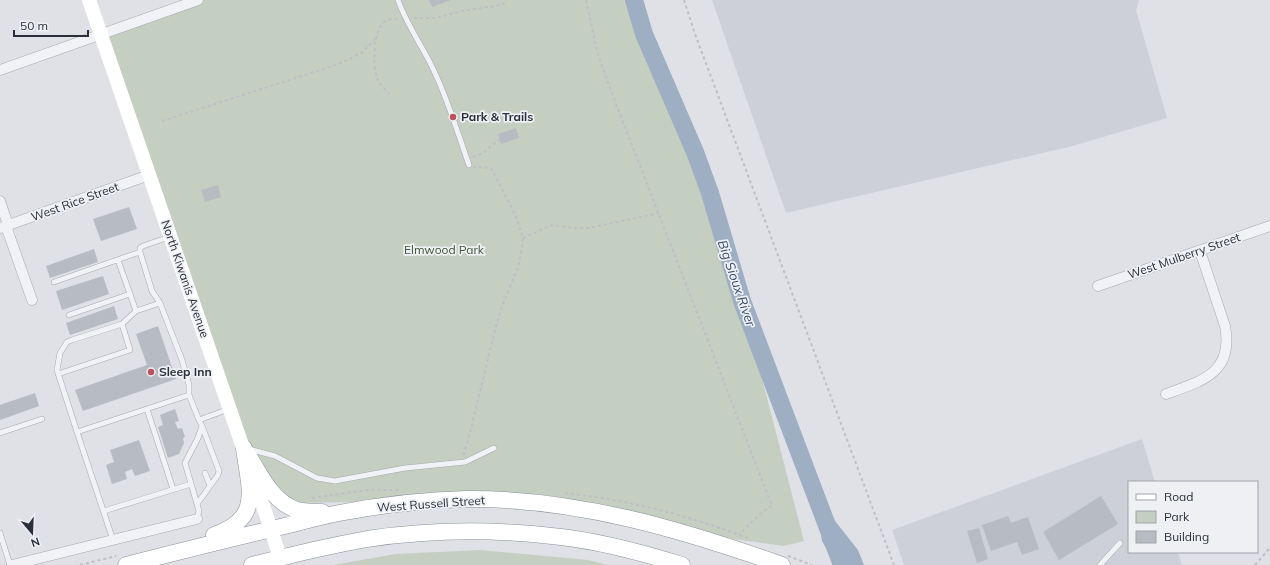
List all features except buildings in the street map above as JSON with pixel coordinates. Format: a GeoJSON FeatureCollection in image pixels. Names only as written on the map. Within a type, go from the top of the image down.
{"type":"FeatureCollection","features":[{"type":"Feature","properties":{"kind":"highway"},"geometry":{"type":"LineString","coordinates":[[244,448],[269,488],[283,503],[290,507],[310,512],[358,510]]}},
{"type":"Feature","properties":{"kind":"highway"},"geometry":{"type":"LineString","coordinates":[[155,558],[223,532],[242,520],[250,503],[244,448]]}},
{"type":"Feature","properties":{"kind":"highway","name":"West Russell Street"},"geometry":{"type":"LineString","coordinates":[[126,565],[338,513],[407,503],[466,499],[555,504],[586,509],[669,528],[784,562]]}},
{"type":"Feature","properties":{"kind":"highway"},"geometry":{"type":"LineString","coordinates":[[252,565],[368,539],[448,532],[482,532],[552,536],[584,540],[654,556],[682,565]]}},
{"type":"Feature","properties":{"kind":"main road","name":"North Kiwanis Avenue"},"geometry":{"type":"LineString","coordinates":[[90,0],[244,448],[280,558]]}},
{"type":"Feature","properties":{"kind":"street"},"geometry":{"type":"LineString","coordinates":[[0,70],[101,33],[198,0]]}},
{"type":"Feature","properties":{"kind":"street","name":"West Rice Street"},"geometry":{"type":"LineString","coordinates":[[5,227],[149,175]]}},
{"type":"Feature","properties":{"kind":"street"},"geometry":{"type":"LineString","coordinates":[[0,201],[5,227],[32,300]]}},
{"type":"Feature","properties":{"kind":"street","name":"West Mulberry Street"},"geometry":{"type":"LineString","coordinates":[[1098,286],[1270,226]]}},
{"type":"Feature","properties":{"kind":"street"},"geometry":{"type":"LineString","coordinates":[[1166,394],[1197,383],[1209,376],[1220,365],[1226,351],[1227,337],[1225,326],[1200,251]]}},
{"type":"Feature","properties":{"kind":"street"},"geometry":{"type":"LineString","coordinates":[[11,565],[197,519]]}},
{"type":"Feature","properties":{"kind":"lane"},"geometry":{"type":"LineString","coordinates":[[398,0],[403,14],[435,72],[469,165]]}},
{"type":"Feature","properties":{"kind":"lane"},"geometry":{"type":"LineString","coordinates":[[170,236],[143,246],[140,248],[140,252],[152,290],[160,303],[182,360],[189,385],[189,395],[219,471],[218,475],[197,504]]}},
{"type":"Feature","properties":{"kind":"lane"},"geometry":{"type":"LineString","coordinates":[[54,282],[140,252]]}},
{"type":"Feature","properties":{"kind":"lane"},"geometry":{"type":"LineString","coordinates":[[118,260],[136,312]]}},
{"type":"Feature","properties":{"kind":"lane"},"geometry":{"type":"LineString","coordinates":[[69,315],[130,294]]}},
{"type":"Feature","properties":{"kind":"lane"},"geometry":{"type":"LineString","coordinates":[[113,540],[58,374],[58,359],[67,342],[122,324],[136,312],[160,303]]}},
{"type":"Feature","properties":{"kind":"lane"},"geometry":{"type":"LineString","coordinates":[[58,374],[130,350],[122,324]]}},
{"type":"Feature","properties":{"kind":"lane"},"geometry":{"type":"LineString","coordinates":[[77,432],[189,395]]}},
{"type":"Feature","properties":{"kind":"lane"},"geometry":{"type":"LineString","coordinates":[[147,409],[173,489]]}},
{"type":"Feature","properties":{"kind":"lane"},"geometry":{"type":"LineString","coordinates":[[199,420],[230,409]]}},
{"type":"Feature","properties":{"kind":"lane"},"geometry":{"type":"LineString","coordinates":[[0,434],[42,418]]}},
{"type":"Feature","properties":{"kind":"lane"},"geometry":{"type":"LineString","coordinates":[[197,519],[199,511],[185,463],[202,426]]}},
{"type":"Feature","properties":{"kind":"lane"},"geometry":{"type":"LineString","coordinates":[[194,445],[197,453]]}},
{"type":"Feature","properties":{"kind":"lane"},"geometry":{"type":"LineString","coordinates":[[244,448],[275,456],[317,478],[335,481],[406,468],[465,462],[494,448]]}},
{"type":"Feature","properties":{"kind":"lane"},"geometry":{"type":"LineString","coordinates":[[205,473],[210,486]]}},
{"type":"Feature","properties":{"kind":"lane"},"geometry":{"type":"LineString","coordinates":[[104,511],[191,484]]}},
{"type":"Feature","properties":{"kind":"lane"},"geometry":{"type":"LineString","coordinates":[[1,537],[11,565]]}},
{"type":"Feature","properties":{"kind":"lane"},"geometry":{"type":"LineString","coordinates":[[1100,565],[1120,543]]}},
{"type":"Feature","properties":{"kind":"path"},"geometry":{"type":"LineString","coordinates":[[586,0],[596,46],[603,69],[772,506],[766,509],[742,530],[740,535]]}},
{"type":"Feature","properties":{"kind":"path"},"geometry":{"type":"LineString","coordinates":[[684,0],[694,34],[894,565]]}},
{"type":"Feature","properties":{"kind":"path"},"geometry":{"type":"LineString","coordinates":[[162,121],[339,64],[363,52],[377,37]]}},
{"type":"Feature","properties":{"kind":"path"},"geometry":{"type":"LineString","coordinates":[[467,159],[483,153],[500,140]]}},
{"type":"Feature","properties":{"kind":"path"},"geometry":{"type":"LineString","coordinates":[[465,462],[464,452],[494,333],[503,304],[518,268],[523,238],[512,210],[491,168],[479,166],[470,168],[469,165]]}},
{"type":"Feature","properties":{"kind":"path"},"geometry":{"type":"LineString","coordinates":[[523,238],[552,225],[589,228],[659,213]]}},
{"type":"Feature","properties":{"kind":"path"},"geometry":{"type":"LineString","coordinates":[[1255,565],[1270,548]]}},
{"type":"Feature","properties":{"kind":"path"},"geometry":{"type":"LineString","coordinates":[[784,562],[812,565]]}},
{"type":"Feature","properties":{"kind":"shaded area"},"geometry":{"type":"Polygon","coordinates":[[[712,0],[1139,0],[1136,10],[1167,118],[1073,146],[786,213],[712,0]]]}},
{"type":"Feature","properties":{"kind":"shaded area"},"geometry":{"type":"Polygon","coordinates":[[[1142,439],[1155,481],[1128,481],[1128,553],[1178,553],[1182,565],[904,565],[892,530],[1142,439]]]}},
{"type":"Feature","properties":{"kind":"green space","name":"Elmwood Park"},"geometry":{"type":"Polygon","coordinates":[[[196,0],[634,0],[644,34],[695,152],[726,245],[742,301],[804,541],[784,546],[683,532],[555,504],[435,501],[283,503],[244,448],[101,33],[196,0]]]}},
{"type":"Feature","properties":{"kind":"green space"},"geometry":{"type":"Polygon","coordinates":[[[480,550],[588,560],[607,565],[333,565],[396,554],[480,550]]]}},
{"type":"Feature","properties":{"kind":"water"},"geometry":{"type":"Polygon","coordinates":[[[816,497],[858,550],[864,565],[834,565],[822,541],[816,497]]]}},
{"type":"Feature","properties":{"kind":"waterway","name":"Big Sioux River"},"geometry":{"type":"LineString","coordinates":[[634,0],[644,34],[695,152],[710,193],[742,301],[842,565]]}},
{"type":"Feature","properties":{"kind":"place","name":"Park & Trails"},"geometry":{"type":"Point","coordinates":[453,117]}},
{"type":"Feature","properties":{"kind":"place","name":"Sleep Inn"},"geometry":{"type":"Point","coordinates":[151,372]}}]}
